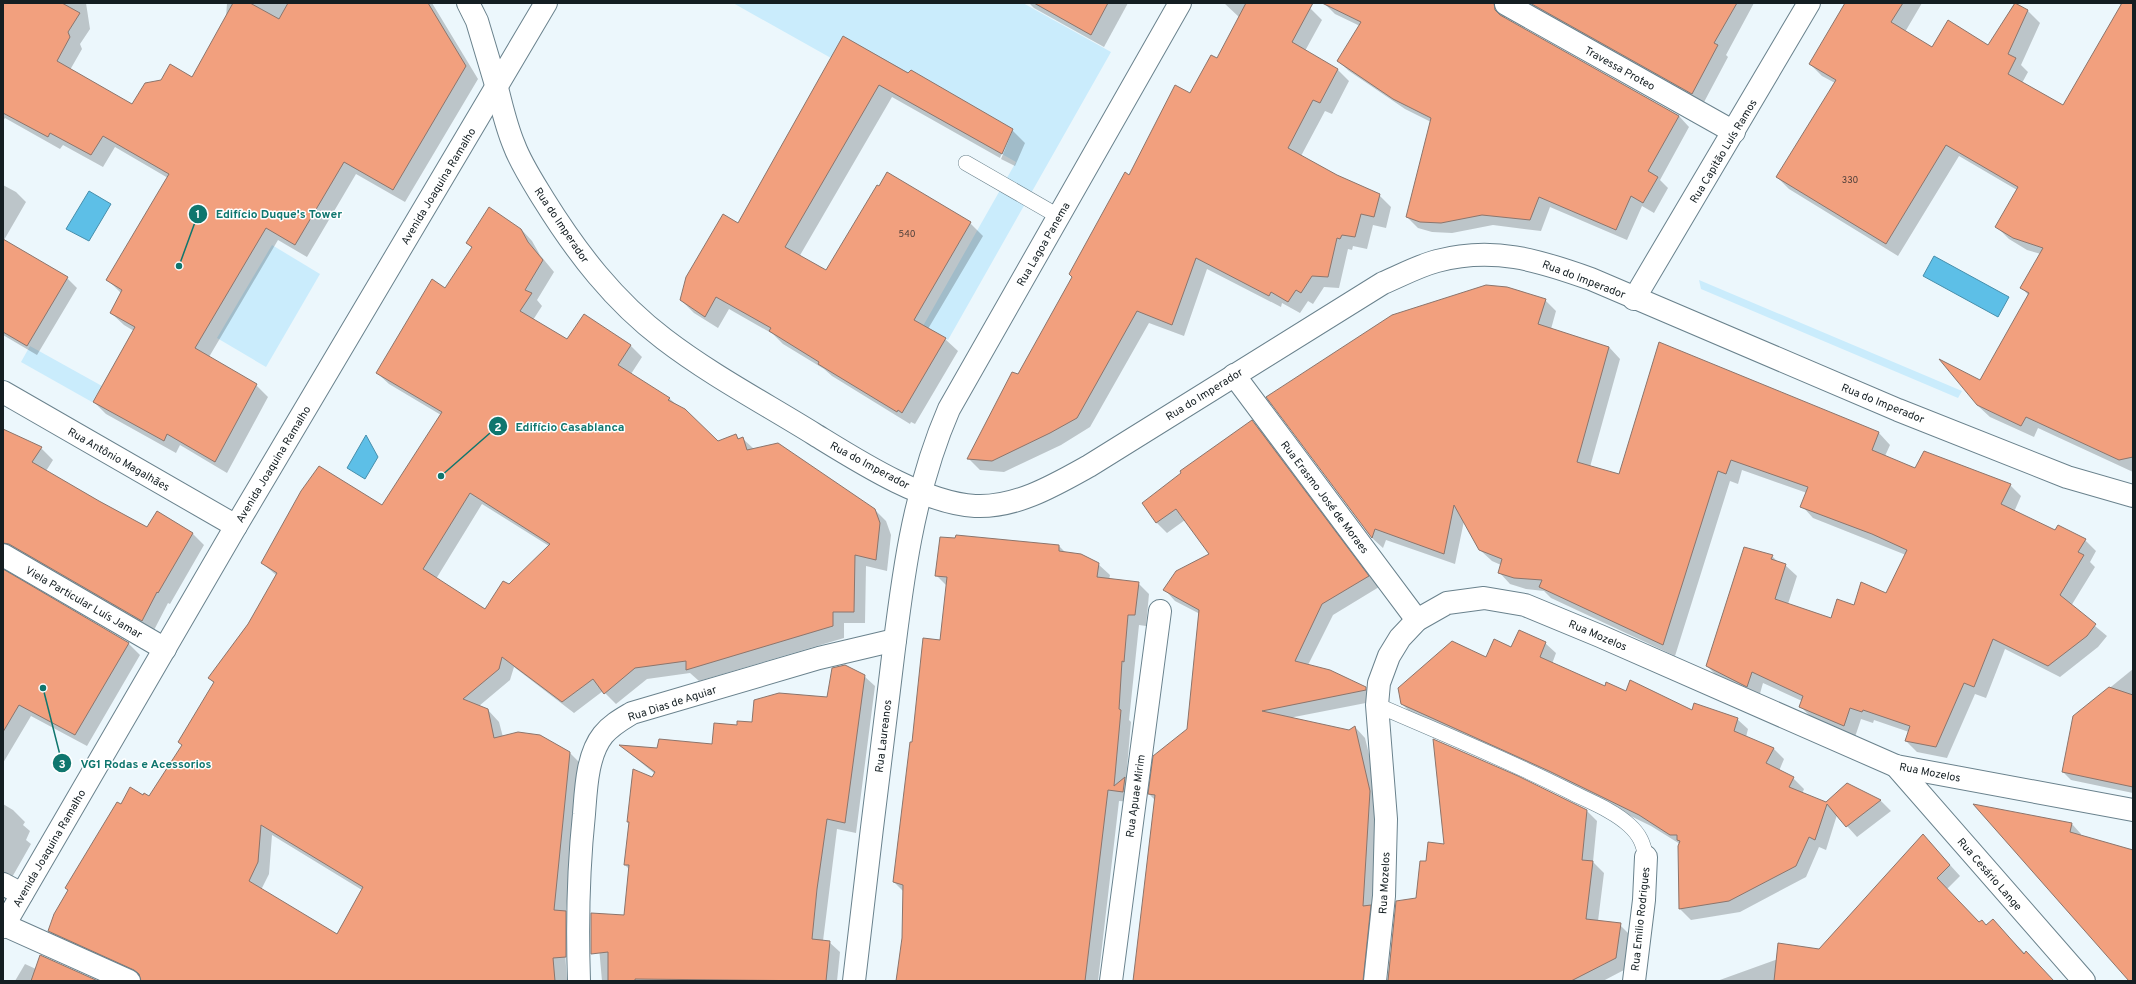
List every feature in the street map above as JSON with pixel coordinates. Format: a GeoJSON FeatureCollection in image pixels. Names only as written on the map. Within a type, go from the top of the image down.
{"type":"FeatureCollection","features":[{"type":"Feature","properties":{"kind":"street","name":"Rua do Imperador"},"geometry":{"type":"LineString","coordinates":[[468,3],[479,28],[514,145],[528,173],[567,237],[593,271],[624,305],[663,339],[711,372],[854,458],[920,492],[976,506],[1002,503],[1044,491],[1090,466],[1383,283],[1436,261],[1477,253],[1506,255],[1546,263],[1591,279],[1634,299],[1898,410],[2067,477],[2131,499]]}},
{"type":"Feature","properties":{"kind":"street","name":"Avenida Joaquina Ramalho"},"geometry":{"type":"LineString","coordinates":[[4,926],[236,526],[546,3]]}},
{"type":"Feature","properties":{"kind":"street","name":"Rua Lagoa Panema"},"geometry":{"type":"LineString","coordinates":[[920,492],[934,442],[949,409],[1180,3]]}},
{"type":"Feature","properties":{"kind":"street","name":"Rua Capitão Luís Ramos"},"geometry":{"type":"LineString","coordinates":[[1634,299],[1810,3]]}},
{"type":"Feature","properties":{"kind":"street","name":"Travessa Proteo"},"geometry":{"type":"LineString","coordinates":[[1506,4],[1734,132]]}},
{"type":"Feature","properties":{"kind":"street","name":"Rua Erasmo José de Moraes"},"geometry":{"type":"LineString","coordinates":[[1234,375],[1417,620]]}},
{"type":"Feature","properties":{"kind":"street","name":"Rua Antônio Magalhães"},"geometry":{"type":"LineString","coordinates":[[3,392],[236,526]]}},
{"type":"Feature","properties":{"kind":"street","name":"Rua Laureanos"},"geometry":{"type":"LineString","coordinates":[[854,981],[908,542],[920,492]]}},
{"type":"Feature","properties":{"kind":"street","name":"Viela Particular Luís Jamar"},"geometry":{"type":"LineString","coordinates":[[3,555],[165,649]]}},
{"type":"Feature","properties":{"kind":"street","name":"Rua Mozelos"},"geometry":{"type":"LineString","coordinates":[[1375,981],[1384,896],[1386,819],[1377,705],[1379,683],[1389,656],[1400,638],[1417,620],[1447,603],[1484,598],[1525,605],[1600,636],[1896,766],[2133,810]]}},
{"type":"Feature","properties":{"kind":"street","name":"Rua Apuae Mirim"},"geometry":{"type":"LineString","coordinates":[[1111,981],[1160,611]]}},
{"type":"Feature","properties":{"kind":"street","name":"Rua Dias de Aguiar"},"geometry":{"type":"LineString","coordinates":[[579,981],[577,910],[586,785],[594,752],[602,735],[632,713],[819,658],[895,640]]}},
{"type":"Feature","properties":{"kind":"street","name":"Rua Cesário Lange"},"geometry":{"type":"LineString","coordinates":[[1896,766],[2084,981]]}},
{"type":"Feature","properties":{"kind":"street","name":"Rua Emilio Rodrigues"},"geometry":{"type":"LineString","coordinates":[[1634,981],[1644,900],[1646,857]]}},
{"type":"Feature","properties":{"kind":"street"},"geometry":{"type":"LineString","coordinates":[[3,884],[22,894]]}},
{"type":"Feature","properties":{"kind":"street"},"geometry":{"type":"LineString","coordinates":[[4,926],[128,981]]}},
{"type":"Feature","properties":{"kind":"lane"},"geometry":{"type":"LineString","coordinates":[[966,163],[1058,216]]}},
{"type":"Feature","properties":{"kind":"lane"},"geometry":{"type":"LineString","coordinates":[[1377,705],[1546,779],[1598,806],[1628,824],[1636,832],[1643,842],[1646,857]]}},
{"type":"Feature","properties":{"kind":"shaded area"},"geometry":{"type":"Polygon","coordinates":[[[733,3],[1023,3],[1111,52],[948,340],[923,326],[1016,162],[733,3]]]}},
{"type":"Feature","properties":{"kind":"shaded area"},"geometry":{"type":"Polygon","coordinates":[[[272,245],[320,274],[266,367],[217,338],[272,245]]]}},
{"type":"Feature","properties":{"kind":"shaded area"},"geometry":{"type":"Polygon","coordinates":[[[1699,280],[1962,391],[1958,398],[1701,289],[1699,280]]]}},
{"type":"Feature","properties":{"kind":"shaded area"},"geometry":{"type":"Polygon","coordinates":[[[30,346],[102,386],[92,402],[21,362],[30,346]]]}},
{"type":"Feature","properties":{"kind":"water"},"geometry":{"type":"Polygon","coordinates":[[[89,191],[111,204],[89,241],[66,229],[89,191]]]}},
{"type":"Feature","properties":{"kind":"water"},"geometry":{"type":"Polygon","coordinates":[[[1934,256],[2009,297],[1998,317],[1923,276],[1934,256]]]}},
{"type":"Feature","properties":{"kind":"water"},"geometry":{"type":"Polygon","coordinates":[[[366,435],[378,457],[365,479],[347,468],[366,435]]]}},
{"type":"Feature","properties":{"kind":"building"},"geometry":{"type":"Polygon","coordinates":[[[3,3],[62,3],[80,13],[68,32],[70,37],[57,61],[132,104],[145,83],[161,80],[170,64],[192,77],[233,3],[250,3],[279,19],[288,3],[428,3],[466,66],[393,190],[344,162],[295,245],[266,228],[195,348],[257,384],[215,462],[167,434],[164,441],[93,402],[135,327],[110,313],[122,290],[106,280],[169,174],[103,136],[91,155],[50,133],[48,137],[3,113],[3,3]]]}},
{"type":"Feature","properties":{"kind":"building"},"geometry":{"type":"Polygon","coordinates":[[[1034,3],[1108,3],[1091,35],[1034,3]]]}},
{"type":"Feature","properties":{"kind":"building"},"geometry":{"type":"Polygon","coordinates":[[[1246,3],[1313,3],[1292,42],[1338,69],[1320,103],[1313,100],[1288,148],[1337,175],[1380,194],[1374,217],[1361,214],[1355,237],[1342,235],[1340,239],[1337,238],[1328,277],[1312,276],[1301,293],[1296,290],[1288,302],[1271,292],[1269,296],[1196,258],[1172,325],[1137,311],[1077,418],[992,461],[967,459],[1012,372],[1018,374],[1072,277],[1069,274],[1125,172],[1129,175],[1175,85],[1190,93],[1211,55],[1217,58],[1246,3]]]}},
{"type":"Feature","properties":{"kind":"building"},"geometry":{"type":"Polygon","coordinates":[[[1322,3],[1494,3],[1495,10],[1500,15],[1679,116],[1648,171],[1658,177],[1643,203],[1631,196],[1616,230],[1539,197],[1530,220],[1482,215],[1441,223],[1420,222],[1406,217],[1431,118],[1393,99],[1337,61],[1361,22],[1322,3]]]}},
{"type":"Feature","properties":{"kind":"building"},"geometry":{"type":"Polygon","coordinates":[[[1530,3],[1737,3],[1714,43],[1718,45],[1692,94],[1530,3]]]}},
{"type":"Feature","properties":{"kind":"building"},"geometry":{"type":"Polygon","coordinates":[[[1845,3],[1903,3],[1891,22],[1932,47],[1948,20],[1988,45],[2015,3],[2028,10],[2008,54],[2016,58],[2008,74],[2063,105],[2122,3],[2133,3],[2133,457],[2119,460],[2026,417],[2021,426],[1977,405],[1939,359],[1980,380],[2029,293],[2020,288],[2043,248],[2013,238],[1995,227],[2018,187],[1946,145],[1886,244],[1776,177],[1836,80],[1809,64],[1845,3]]]}},
{"type":"Feature","properties":{"kind":"building"},"geometry":{"type":"Polygon","coordinates":[[[843,36],[908,73],[911,70],[1013,129],[1002,154],[879,85],[785,247],[826,270],[877,185],[879,186],[887,172],[971,222],[914,320],[946,338],[902,413],[898,410],[897,412],[818,364],[819,362],[769,331],[771,328],[716,297],[705,317],[680,300],[686,277],[723,214],[738,223],[843,36]]]}},
{"type":"Feature","properties":{"kind":"building"},"geometry":{"type":"Polygon","coordinates":[[[489,207],[521,229],[528,242],[543,260],[525,290],[532,293],[520,311],[567,339],[584,314],[631,345],[618,365],[670,398],[668,400],[685,409],[718,441],[736,434],[738,439],[743,437],[747,450],[778,443],[875,509],[880,523],[876,560],[855,555],[854,612],[833,612],[833,626],[686,670],[686,661],[635,668],[604,694],[593,679],[562,702],[502,657],[499,669],[463,699],[488,709],[494,738],[518,732],[540,735],[570,752],[554,910],[566,911],[566,957],[553,958],[555,981],[141,981],[139,974],[134,970],[48,931],[54,914],[68,890],[65,888],[117,802],[121,804],[130,787],[143,795],[144,793],[149,796],[182,745],[178,742],[214,682],[208,678],[248,624],[277,573],[261,563],[301,491],[319,466],[382,505],[442,412],[376,373],[432,279],[445,288],[472,247],[466,243],[489,207]],[[470,493],[423,569],[485,609],[503,581],[509,584],[550,544],[470,493]],[[261,825],[258,862],[249,881],[337,934],[363,887],[261,825]]]}},
{"type":"Feature","properties":{"kind":"building"},"geometry":{"type":"Polygon","coordinates":[[[3,239],[68,277],[27,346],[3,332],[3,239]]]}},
{"type":"Feature","properties":{"kind":"building"},"geometry":{"type":"Polygon","coordinates":[[[1486,285],[1507,287],[1546,299],[1538,324],[1609,347],[1577,462],[1619,474],[1659,342],[1879,432],[1872,450],[1915,468],[1924,451],[2011,484],[2001,504],[2055,530],[2058,525],[2086,539],[2078,552],[2084,555],[2060,595],[2096,624],[2087,636],[2048,666],[1993,639],[1974,687],[1964,683],[1936,747],[1905,741],[1910,726],[1863,710],[1862,712],[1850,708],[1844,726],[1799,707],[1803,696],[1752,672],[1747,687],[1706,666],[1744,547],[1773,555],[1771,559],[1786,564],[1775,599],[1831,618],[1837,599],[1854,605],[1861,582],[1886,593],[1907,550],[1872,534],[1800,507],[1808,487],[1731,460],[1726,474],[1718,471],[1663,645],[1539,587],[1542,580],[1514,578],[1498,573],[1502,559],[1479,550],[1454,505],[1444,554],[1375,529],[1372,538],[1266,397],[1392,315],[1486,285]]]}},
{"type":"Feature","properties":{"kind":"building"},"geometry":{"type":"Polygon","coordinates":[[[1252,420],[1369,576],[1322,604],[1295,661],[1330,670],[1366,687],[1366,690],[1262,711],[1349,730],[1355,726],[1370,791],[1363,906],[1371,905],[1363,981],[1133,981],[1155,795],[1148,794],[1153,756],[1187,729],[1199,610],[1163,590],[1176,571],[1209,554],[1176,509],[1156,523],[1142,503],[1181,473],[1180,471],[1252,420]]]}},
{"type":"Feature","properties":{"kind":"building"},"geometry":{"type":"Polygon","coordinates":[[[3,429],[42,447],[32,462],[99,501],[147,527],[157,511],[193,533],[158,593],[157,592],[142,621],[9,544],[3,543],[3,429]]]}},
{"type":"Feature","properties":{"kind":"building"},"geometry":{"type":"Polygon","coordinates":[[[956,535],[1059,545],[1059,551],[1081,554],[1099,563],[1097,577],[1139,582],[1135,615],[1128,615],[1124,662],[1122,661],[1119,709],[1121,710],[1114,786],[1125,777],[1123,792],[1108,790],[1085,981],[896,981],[902,938],[903,885],[893,882],[910,742],[912,742],[923,638],[940,640],[947,577],[935,576],[940,537],[955,538],[956,535]]]}},
{"type":"Feature","properties":{"kind":"building"},"geometry":{"type":"Polygon","coordinates":[[[3,569],[129,643],[75,735],[19,705],[3,732],[3,569]]]}},
{"type":"Feature","properties":{"kind":"building"},"geometry":{"type":"Polygon","coordinates":[[[1519,630],[1546,642],[1540,657],[1605,686],[1606,682],[1626,691],[1630,680],[1692,710],[1694,703],[1738,718],[1734,731],[1774,748],[1766,763],[1794,777],[1789,787],[1826,802],[1847,783],[1881,800],[1846,827],[1827,804],[1815,840],[1809,837],[1796,866],[1729,901],[1679,909],[1678,846],[1680,841],[1677,840],[1677,835],[1670,835],[1639,815],[1549,771],[1401,704],[1398,688],[1452,641],[1486,657],[1494,639],[1511,647],[1519,630]]]}},
{"type":"Feature","properties":{"kind":"building"},"geometry":{"type":"Polygon","coordinates":[[[845,665],[865,675],[845,823],[827,819],[817,889],[812,939],[830,941],[826,981],[635,979],[635,981],[608,981],[608,952],[591,954],[591,913],[624,915],[629,865],[624,865],[633,769],[652,777],[655,772],[619,745],[657,748],[659,739],[712,744],[714,723],[737,725],[737,721],[752,722],[754,700],[779,693],[827,697],[832,668],[845,665]]]}},
{"type":"Feature","properties":{"kind":"building"},"geometry":{"type":"Polygon","coordinates":[[[2109,687],[2133,695],[2133,787],[2062,772],[2073,716],[2109,687]]]}},
{"type":"Feature","properties":{"kind":"building"},"geometry":{"type":"Polygon","coordinates":[[[1433,739],[1518,776],[1587,810],[1582,860],[1593,861],[1586,919],[1621,923],[1616,958],[1571,981],[1388,981],[1396,901],[1416,898],[1420,861],[1426,861],[1428,842],[1444,844],[1433,739]]]}},
{"type":"Feature","properties":{"kind":"building"},"geometry":{"type":"Polygon","coordinates":[[[1973,804],[2072,823],[2070,832],[2133,850],[2133,981],[2129,981],[1973,804]]]}},
{"type":"Feature","properties":{"kind":"building"},"geometry":{"type":"Polygon","coordinates":[[[1923,834],[1950,865],[1937,878],[1979,922],[1982,920],[1986,925],[1993,919],[2024,954],[2026,951],[2054,981],[1774,981],[1778,943],[1819,949],[1923,834]]]}},
{"type":"Feature","properties":{"kind":"building"},"geometry":{"type":"Polygon","coordinates":[[[40,955],[98,981],[31,981],[40,955]]]}},
{"type":"Feature","properties":{"kind":"place","name":"Edifício Duque's Tower"},"geometry":{"type":"Point","coordinates":[179,266]}},
{"type":"Feature","properties":{"kind":"place","name":"Edifício Casablanca"},"geometry":{"type":"Point","coordinates":[441,476]}},
{"type":"Feature","properties":{"kind":"place","name":"VG1 Rodas e Acessorios"},"geometry":{"type":"Point","coordinates":[43,688]}}]}
